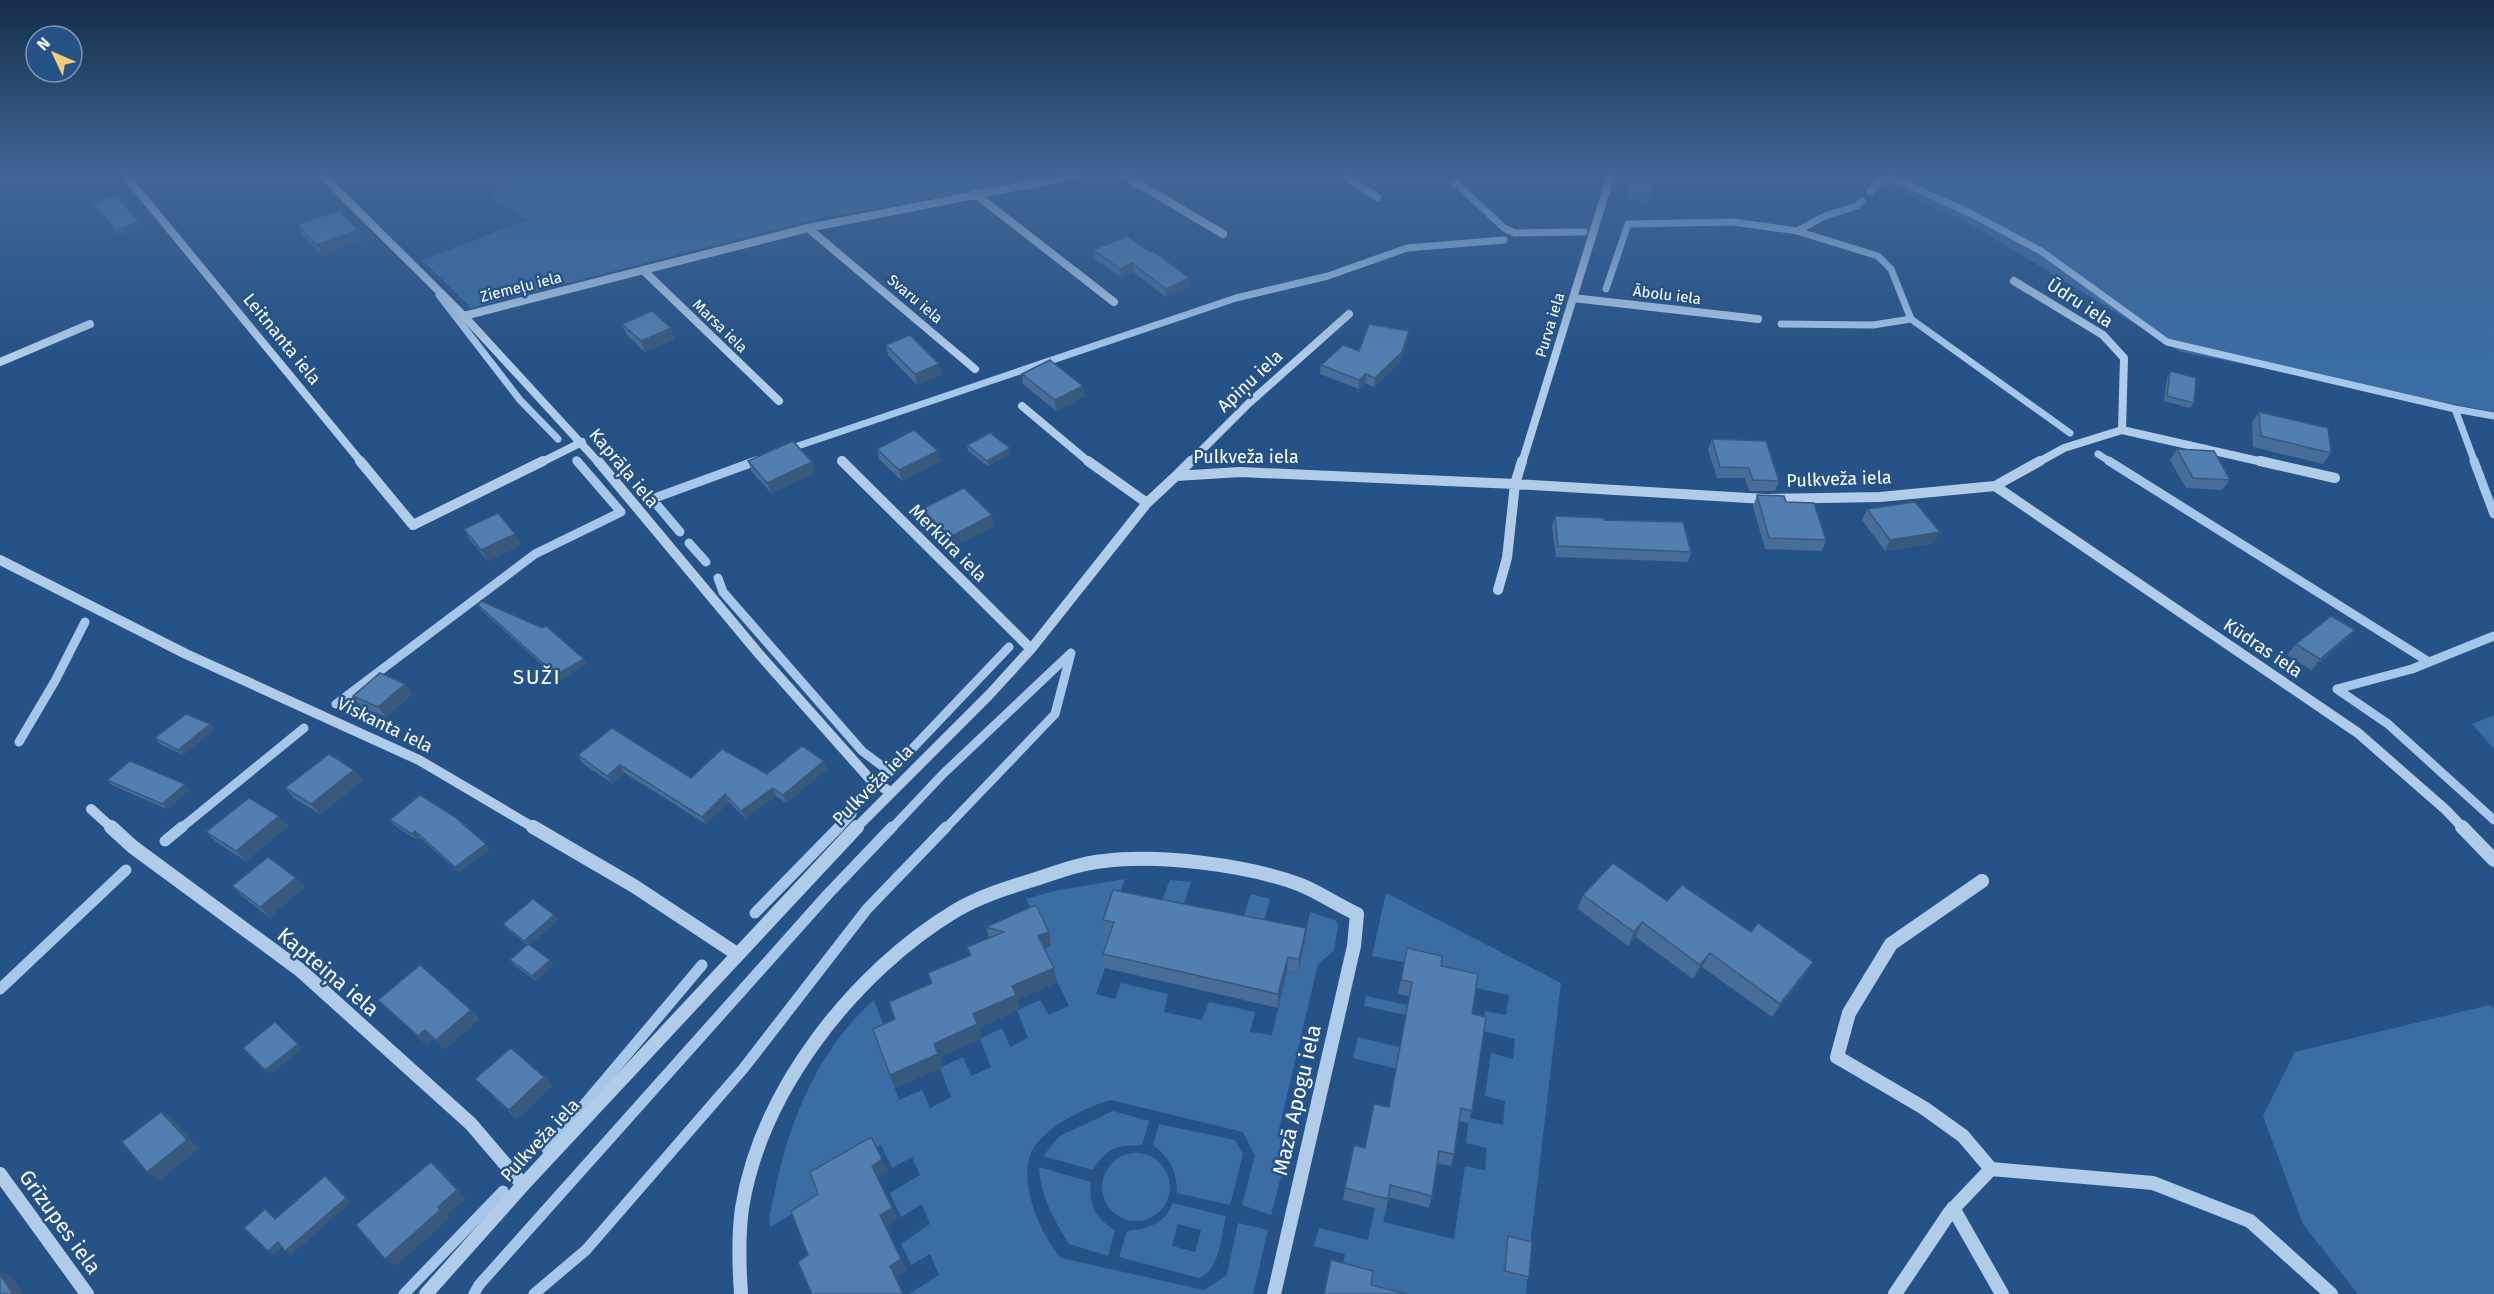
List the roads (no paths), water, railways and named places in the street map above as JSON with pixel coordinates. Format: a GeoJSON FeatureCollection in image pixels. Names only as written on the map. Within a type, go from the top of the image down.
{"type":"FeatureCollection","features":[{"type":"Feature","properties":{"kind":"street","name":"Leitnanta iela"},"geometry":{"type":"LineString","coordinates":[[175,235],[413,525],[582,442]]}},
{"type":"Feature","properties":{"kind":"street","name":"Kaprāļa iela"},"geometry":{"type":"LineString","coordinates":[[383,235],[464,316],[582,442],[759,654],[869,778],[890,792]]}},
{"type":"Feature","properties":{"kind":"street","name":"Ziemeļu iela"},"geometry":{"type":"LineString","coordinates":[[464,316],[779,235]]}},
{"type":"Feature","properties":{"kind":"street","name":"Svaru iela"},"geometry":{"type":"LineString","coordinates":[[817,235],[975,369]]}},
{"type":"Feature","properties":{"kind":"street"},"geometry":{"type":"LineString","coordinates":[[1028,235],[1114,302]]}},
{"type":"Feature","properties":{"kind":"street","name":"Purva iela"},"geometry":{"type":"LineString","coordinates":[[1515,484],[1592,235]]}},
{"type":"Feature","properties":{"kind":"street","name":"Marsa iela"},"geometry":{"type":"LineString","coordinates":[[643,270],[779,401]]}},
{"type":"Feature","properties":{"kind":"street","name":"Ūdru iela"},"geometry":{"type":"LineString","coordinates":[[2014,281],[2103,335],[2124,358],[2122,430]]}},
{"type":"Feature","properties":{"kind":"street","name":"Ābolu iela"},"geometry":{"type":"LineString","coordinates":[[1573,298],[1758,319]]}},
{"type":"Feature","properties":{"kind":"street","name":"Apiņu iela"},"geometry":{"type":"LineString","coordinates":[[1176,476],[1249,403],[1349,314]]}},
{"type":"Feature","properties":{"kind":"street"},"geometry":{"type":"LineString","coordinates":[[0,362],[90,324]]}},
{"type":"Feature","properties":{"kind":"street"},"geometry":{"type":"LineString","coordinates":[[1022,406],[1071,449],[1147,503]]}},
{"type":"Feature","properties":{"kind":"street","name":"Pulkveža iela"},"geometry":{"type":"LineString","coordinates":[[426,1294],[736,954],[890,792],[989,695],[1031,649],[1147,503],[1176,476],[1240,472],[1515,484],[1765,499],[1880,497],[1995,486],[2064,448],[2122,430],[2335,478]]}},
{"type":"Feature","properties":{"kind":"street","name":"Merkūra iela"},"geometry":{"type":"LineString","coordinates":[[842,461],[1031,649]]}},
{"type":"Feature","properties":{"kind":"street"},"geometry":{"type":"LineString","coordinates":[[1498,590],[1507,558],[1515,484]]}},
{"type":"Feature","properties":{"kind":"street","name":"Kūdras iela"},"geometry":{"type":"LineString","coordinates":[[1995,486],[2358,733],[2445,810],[2494,860]]}},
{"type":"Feature","properties":{"kind":"street","name":"Viskanta iela"},"geometry":{"type":"LineString","coordinates":[[0,560],[186,654],[420,760],[633,886],[736,954]]}},
{"type":"Feature","properties":{"kind":"street","name":"Kapteiņa iela"},"geometry":{"type":"LineString","coordinates":[[90,809],[133,847],[324,990],[471,1124],[523,1185]]}},
{"type":"Feature","properties":{"kind":"street","name":"Mazā Apogu iela"},"geometry":{"type":"LineString","coordinates":[[741,1294],[739,1267],[745,1197],[763,1139],[788,1088],[819,1034],[857,988],[910,943],[956,911],[1003,889],[1068,869],[1112,860],[1216,864],[1294,883],[1357,914],[1354,946],[1274,1294]]}},
{"type":"Feature","properties":{"kind":"street"},"geometry":{"type":"LineString","coordinates":[[1982,881],[1891,944],[1849,1013],[1837,1057],[1924,1108],[1963,1136],[1991,1169],[2153,1183],[2250,1221],[2331,1294]]}},
{"type":"Feature","properties":{"kind":"street"},"geometry":{"type":"LineString","coordinates":[[1895,1294],[1953,1208],[1991,1169]]}},
{"type":"Feature","properties":{"kind":"street","name":"Grīzupes iela"},"geometry":{"type":"LineString","coordinates":[[0,1174],[87,1294]]}},
{"type":"Feature","properties":{"kind":"street"},"geometry":{"type":"LineString","coordinates":[[1953,1208],[2002,1294]]}},
{"type":"Feature","properties":{"kind":"waterway"},"geometry":{"type":"LineString","coordinates":[[1606,289],[1624,235]]}},
{"type":"Feature","properties":{"kind":"waterway"},"geometry":{"type":"LineString","coordinates":[[1811,235],[1878,256],[1891,269],[1911,319]]}},
{"type":"Feature","properties":{"kind":"waterway"},"geometry":{"type":"LineString","coordinates":[[2012,235],[2041,251],[2167,342],[2455,409]]}},
{"type":"Feature","properties":{"kind":"waterway"},"geometry":{"type":"LineString","coordinates":[[786,450],[1236,298],[1328,276],[1407,248],[1504,240]]}},
{"type":"Feature","properties":{"kind":"waterway"},"geometry":{"type":"LineString","coordinates":[[439,295],[520,400],[558,439]]}},
{"type":"Feature","properties":{"kind":"waterway"},"geometry":{"type":"LineString","coordinates":[[1781,324],[1873,325],[1911,319]]}},
{"type":"Feature","properties":{"kind":"waterway"},"geometry":{"type":"LineString","coordinates":[[1911,319],[2070,433]]}},
{"type":"Feature","properties":{"kind":"waterway"},"geometry":{"type":"LineString","coordinates":[[2455,409],[2494,416]]}},
{"type":"Feature","properties":{"kind":"waterway"},"geometry":{"type":"LineString","coordinates":[[2455,409],[2475,463]]}},
{"type":"Feature","properties":{"kind":"waterway"},"geometry":{"type":"LineString","coordinates":[[2098,454],[2112,463]]}},
{"type":"Feature","properties":{"kind":"waterway"},"geometry":{"type":"LineString","coordinates":[[752,463],[759,460]]}},
{"type":"Feature","properties":{"kind":"waterway"},"geometry":{"type":"LineString","coordinates":[[336,704],[535,554],[621,512],[577,461]]}},
{"type":"Feature","properties":{"kind":"waterway"},"geometry":{"type":"LineString","coordinates":[[680,532],[652,499],[756,461]]}},
{"type":"Feature","properties":{"kind":"waterway"},"geometry":{"type":"LineString","coordinates":[[2109,461],[2429,662]]}},
{"type":"Feature","properties":{"kind":"waterway"},"geometry":{"type":"LineString","coordinates":[[2474,461],[2494,514]]}},
{"type":"Feature","properties":{"kind":"waterway"},"geometry":{"type":"LineString","coordinates":[[689,543],[706,562]]}},
{"type":"Feature","properties":{"kind":"waterway"},"geometry":{"type":"LineString","coordinates":[[718,578],[723,592],[862,751],[890,772],[1009,647]]}},
{"type":"Feature","properties":{"kind":"waterway"},"geometry":{"type":"LineString","coordinates":[[19,742],[55,681],[85,622]]}},
{"type":"Feature","properties":{"kind":"waterway"},"geometry":{"type":"LineString","coordinates":[[2494,636],[2412,669],[2337,689],[2388,724],[2494,820]]}},
{"type":"Feature","properties":{"kind":"waterway"},"geometry":{"type":"LineString","coordinates":[[891,829],[943,774],[1071,653],[1055,714],[945,829]]}},
{"type":"Feature","properties":{"kind":"waterway"},"geometry":{"type":"LineString","coordinates":[[180,829],[304,728]]}},
{"type":"Feature","properties":{"kind":"waterway"},"geometry":{"type":"LineString","coordinates":[[838,829],[852,814]]}},
{"type":"Feature","properties":{"kind":"waterway"},"geometry":{"type":"LineString","coordinates":[[165,841],[182,827]]}},
{"type":"Feature","properties":{"kind":"waterway"},"geometry":{"type":"LineString","coordinates":[[755,913],[839,827]]}},
{"type":"Feature","properties":{"kind":"waterway"},"geometry":{"type":"LineString","coordinates":[[474,1294],[479,1285],[828,894],[892,827]]}},
{"type":"Feature","properties":{"kind":"waterway"},"geometry":{"type":"LineString","coordinates":[[534,1294],[586,1250],[743,1069],[867,909],[946,827]]}},
{"type":"Feature","properties":{"kind":"waterway"},"geometry":{"type":"LineString","coordinates":[[0,989],[126,870]]}},
{"type":"Feature","properties":{"kind":"waterway"},"geometry":{"type":"LineString","coordinates":[[547,1149],[702,965]]}},
{"type":"Feature","properties":{"kind":"waterway"},"geometry":{"type":"LineString","coordinates":[[404,1294],[503,1191]]}},
{"type":"Feature","properties":{"kind":"district","name":"SUŽI"},"geometry":{"type":"Point","coordinates":[537,677]}}]}
